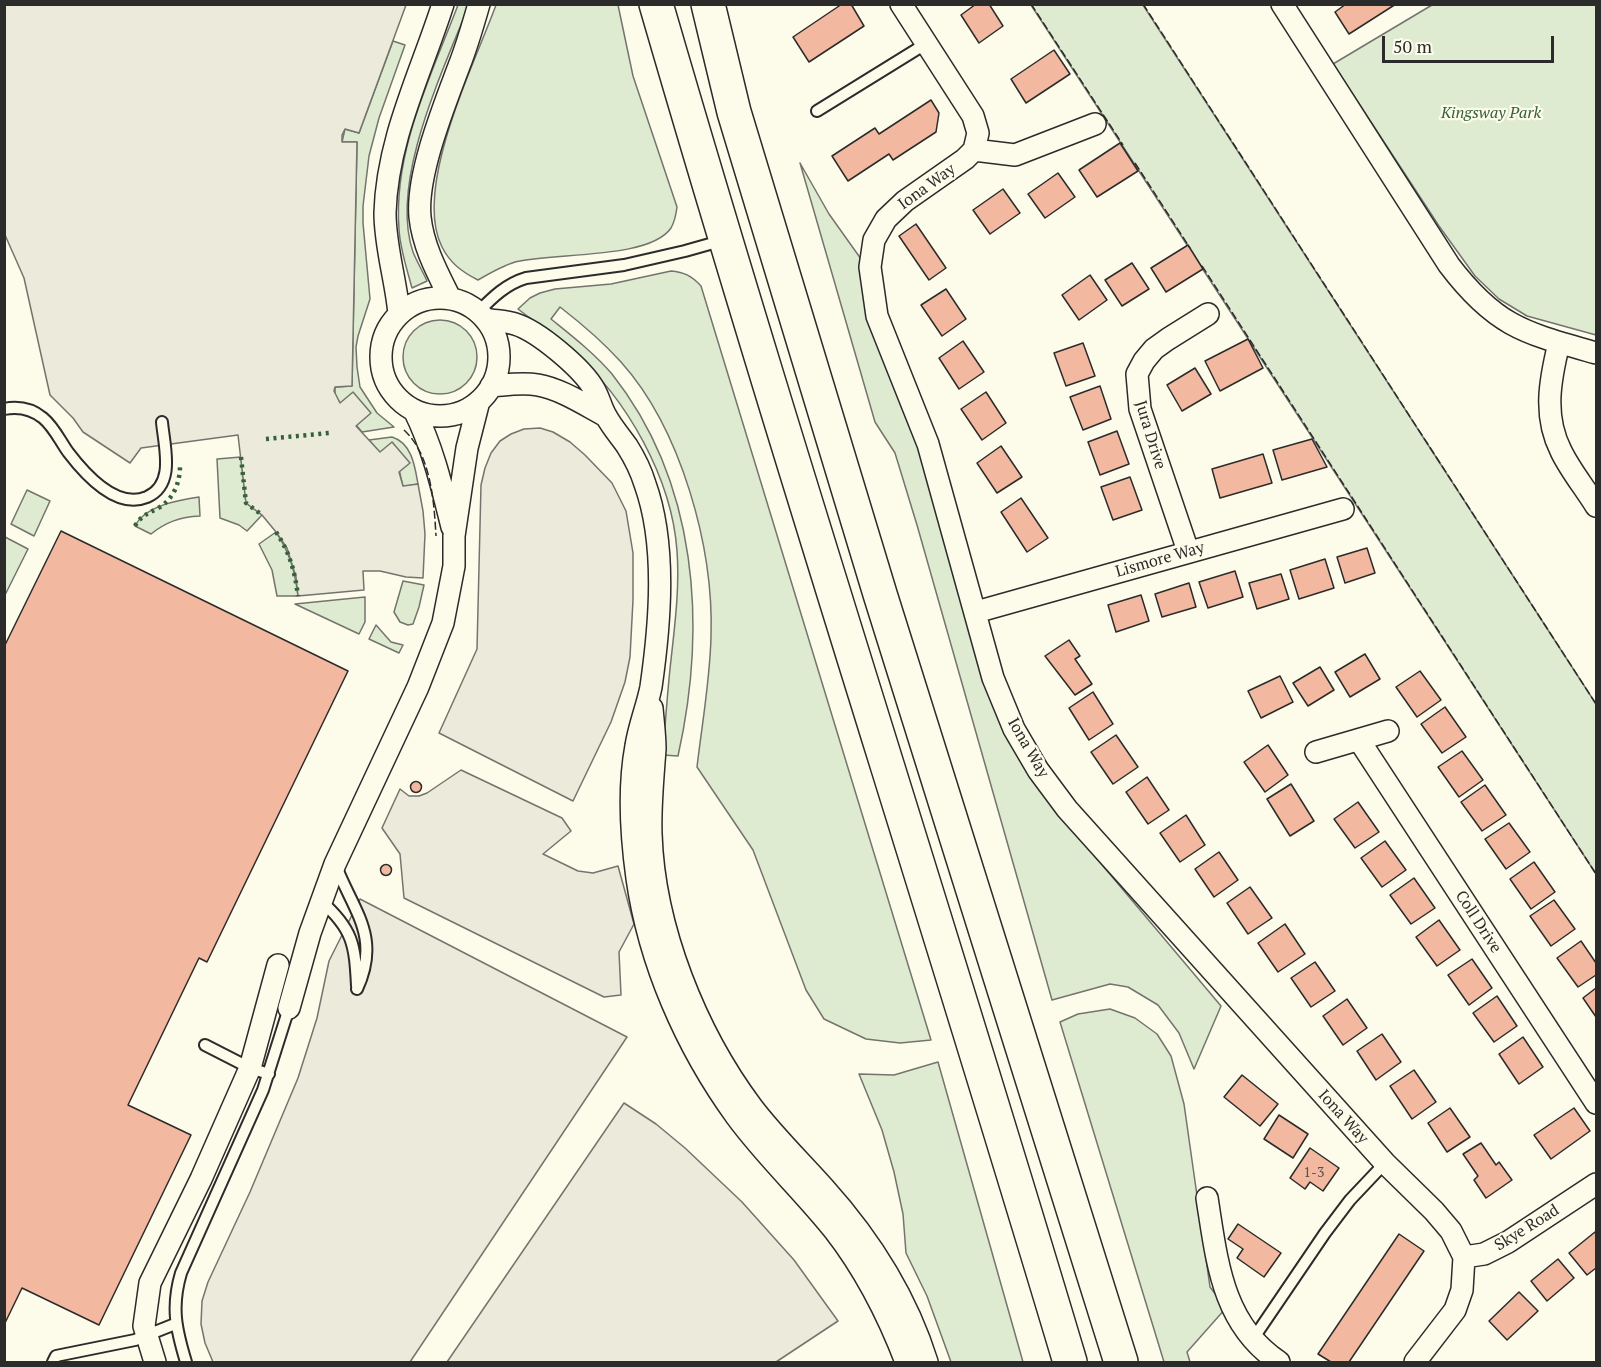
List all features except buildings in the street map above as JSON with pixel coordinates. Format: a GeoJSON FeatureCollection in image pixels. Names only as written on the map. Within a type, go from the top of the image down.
{"type":"FeatureCollection","features":[{"type":"Feature","properties":{"kind":"highway"},"geometry":{"type":"LineString","coordinates":[[656,4],[724,240],[842,626],[1020,1193],[1070,1362]]}},
{"type":"Feature","properties":{"kind":"highway"},"geometry":{"type":"LineString","coordinates":[[708,4],[734,112],[880,594],[1121,1362]]}},
{"type":"Feature","properties":{"kind":"street"},"geometry":{"type":"LineString","coordinates":[[399,314],[397,290],[387,240],[387,186],[393,149],[404,112],[444,4]]}},
{"type":"Feature","properties":{"kind":"street"},"geometry":{"type":"LineString","coordinates":[[450,298],[423,236],[419,215],[420,198],[427,160],[437,126],[479,4]]}},
{"type":"Feature","properties":{"kind":"street"},"geometry":{"type":"LineString","coordinates":[[901,4],[973,116],[978,134],[974,150],[1015,155],[1095,124]]}},
{"type":"Feature","properties":{"kind":"street"},"geometry":{"type":"LineString","coordinates":[[1282,4],[1464,285],[1497,316],[1516,328],[1596,353]]}},
{"type":"Feature","properties":{"kind":"street","name":"Iona Way"},"geometry":{"type":"LineString","coordinates":[[974,150],[965,159],[905,201],[886,219],[874,240],[870,267],[877,316],[928,444],[993,678],[1014,729],[1038,770],[1067,809],[1385,1163],[1434,1211],[1451,1231],[1464,1257]]}},
{"type":"Feature","properties":{"kind":"street"},"geometry":{"type":"LineString","coordinates":[[289,1008],[321,901],[335,864],[430,660],[443,623],[454,566],[454,536],[467,448],[485,394],[497,370],[498,352],[494,335],[482,316],[465,303],[450,298],[432,298],[414,303],[399,314],[387,329],[381,347],[381,366],[387,384],[398,399],[414,410],[431,415],[448,416],[465,410],[485,394],[516,384],[539,385],[565,395],[606,416]]}},
{"type":"Feature","properties":{"kind":"street","name":"Jura Drive"},"geometry":{"type":"LineString","coordinates":[[1188,552],[1140,410],[1137,374],[1154,349],[1208,314]]}},
{"type":"Feature","properties":{"kind":"street"},"geometry":{"type":"LineString","coordinates":[[482,316],[516,324],[565,357],[593,386],[606,416],[628,448],[645,484],[655,524],[659,562],[658,619],[650,689],[636,746],[631,798],[632,837],[643,914],[666,986],[697,1054],[721,1094],[759,1146],[828,1223],[856,1260],[890,1321],[906,1362]]}},
{"type":"Feature","properties":{"kind":"street"},"geometry":{"type":"LineString","coordinates":[[1559,343],[1551,377],[1549,404],[1552,428],[1561,452],[1596,506]]}},
{"type":"Feature","properties":{"kind":"street"},"geometry":{"type":"LineString","coordinates":[[414,410],[427,435],[454,536]]}},
{"type":"Feature","properties":{"kind":"street","name":"Lismore Way"},"geometry":{"type":"LineString","coordinates":[[976,612],[1343,509]]}},
{"type":"Feature","properties":{"kind":"street"},"geometry":{"type":"LineString","coordinates":[[650,689],[655,747],[651,796],[654,874],[671,947],[690,997],[713,1045],[751,1106],[773,1134],[844,1211],[871,1248],[892,1281],[908,1313],[927,1362]]}},
{"type":"Feature","properties":{"kind":"street"},"geometry":{"type":"LineString","coordinates":[[1316,752],[1388,731]]}},
{"type":"Feature","properties":{"kind":"street","name":"Coll Drive"},"geometry":{"type":"LineString","coordinates":[[1359,740],[1596,1103]]}},
{"type":"Feature","properties":{"kind":"street"},"geometry":{"type":"LineString","coordinates":[[155,1362],[144,1326],[150,1283],[201,1179],[259,1071],[278,965]]}},
{"type":"Feature","properties":{"kind":"street","name":"Skye Road"},"geometry":{"type":"LineString","coordinates":[[1464,1257],[1484,1254],[1508,1242],[1596,1184]]}},
{"type":"Feature","properties":{"kind":"street"},"geometry":{"type":"LineString","coordinates":[[1208,1198],[1218,1268],[1229,1301],[1241,1325],[1253,1340],[1279,1362]]}},
{"type":"Feature","properties":{"kind":"street"},"geometry":{"type":"LineString","coordinates":[[1415,1362],[1455,1310],[1462,1290],[1464,1257]]}},
{"type":"Feature","properties":{"kind":"lane"},"geometry":{"type":"LineString","coordinates":[[817,111],[927,43]]}},
{"type":"Feature","properties":{"kind":"lane"},"geometry":{"type":"LineString","coordinates":[[482,316],[501,290],[526,278],[624,265],[685,252],[724,240]]}},
{"type":"Feature","properties":{"kind":"lane"},"geometry":{"type":"LineString","coordinates":[[4,409],[26,408],[42,417],[51,425],[78,465],[106,489],[122,498],[146,497],[157,491],[164,480],[167,466],[162,422]]}},
{"type":"Feature","properties":{"kind":"lane"},"geometry":{"type":"LineString","coordinates":[[321,901],[333,911],[349,934],[354,947],[357,989],[367,957],[366,933],[335,864]]}},
{"type":"Feature","properties":{"kind":"lane"},"geometry":{"type":"LineString","coordinates":[[186,1362],[176,1324],[175,1304],[181,1273],[259,1071],[289,1008]]}},
{"type":"Feature","properties":{"kind":"lane"},"geometry":{"type":"LineString","coordinates":[[205,1045],[259,1071]]}},
{"type":"Feature","properties":{"kind":"lane"},"geometry":{"type":"LineString","coordinates":[[1253,1340],[1325,1233],[1350,1200],[1385,1163]]}},
{"type":"Feature","properties":{"kind":"lane"},"geometry":{"type":"LineString","coordinates":[[53,1362],[56,1356],[147,1336],[176,1324]]}},
{"type":"Feature","properties":{"kind":"green space"},"geometry":{"type":"Polygon","coordinates":[[[458,5],[469,5],[422,127],[413,160],[408,193],[407,224],[413,252],[427,281],[412,288],[400,236],[399,200],[402,171],[416,114],[458,5]]]}},
{"type":"Feature","properties":{"kind":"green space"},"geometry":{"type":"Polygon","coordinates":[[[496,5],[618,5],[633,76],[677,207],[671,228],[659,238],[622,250],[515,262],[478,280],[449,258],[442,247],[435,222],[435,192],[440,160],[462,92],[496,5]]]}},
{"type":"Feature","properties":{"kind":"green space"},"geometry":{"type":"Polygon","coordinates":[[[1031,5],[1143,5],[1596,704],[1596,874],[1031,5]]]}},
{"type":"Feature","properties":{"kind":"green space","name":"Kingsway Park"},"geometry":{"type":"Polygon","coordinates":[[[1432,5],[1596,5],[1596,335],[1527,316],[1499,299],[1475,276],[1439,226],[1333,64],[1432,5]]]}},
{"type":"Feature","properties":{"kind":"green space"},"geometry":{"type":"Polygon","coordinates":[[[393,41],[405,45],[379,118],[369,156],[363,223],[370,299],[356,347],[360,387],[377,413],[394,427],[362,432],[356,425],[370,413],[340,403],[335,395],[335,387],[352,386],[357,142],[342,142],[345,129],[359,133],[393,41]]]}},
{"type":"Feature","properties":{"kind":"green space"},"geometry":{"type":"Polygon","coordinates":[[[800,163],[829,214],[866,266],[923,444],[990,684],[1071,828],[1221,1006],[1194,1069],[1179,1033],[1158,1005],[1128,987],[1110,984],[1052,1000],[917,525],[895,453],[875,422],[800,163]]]}},
{"type":"Feature","properties":{"kind":"green space"},"geometry":{"type":"Polygon","coordinates":[[[671,271],[688,275],[701,286],[931,1040],[900,1043],[866,1039],[824,1019],[806,990],[753,850],[697,767],[711,637],[707,565],[690,491],[661,421],[642,389],[607,347],[560,307],[551,319],[605,366],[641,416],[663,461],[678,508],[688,557],[693,607],[692,657],[687,707],[678,756],[663,755],[678,581],[677,551],[666,496],[643,442],[611,392],[572,351],[518,309],[530,298],[555,289],[611,284],[671,271]]]}},
{"type":"Feature","properties":{"kind":"green space"},"geometry":{"type":"Polygon","coordinates":[[[440,320],[461,326],[471,336],[477,357],[471,378],[461,388],[440,394],[419,388],[409,378],[403,357],[409,336],[419,326],[440,320]]]}},
{"type":"Feature","properties":{"kind":"green space"},"geometry":{"type":"Polygon","coordinates":[[[392,437],[404,444],[408,450],[414,463],[418,484],[403,487],[393,443],[380,453],[369,440],[392,437]]]}},
{"type":"Feature","properties":{"kind":"green space"},"geometry":{"type":"Polygon","coordinates":[[[241,457],[246,503],[262,515],[247,531],[239,525],[220,518],[217,459],[241,457]]]}},
{"type":"Feature","properties":{"kind":"green space"},"geometry":{"type":"Polygon","coordinates":[[[27,490],[50,501],[34,536],[11,524],[27,490]]]}},
{"type":"Feature","properties":{"kind":"green space"},"geometry":{"type":"Polygon","coordinates":[[[199,497],[200,516],[174,521],[151,534],[135,526],[146,513],[154,509],[172,502],[199,497]]]}},
{"type":"Feature","properties":{"kind":"green space"},"geometry":{"type":"Polygon","coordinates":[[[276,532],[291,563],[298,596],[277,596],[272,570],[259,544],[276,532]]]}},
{"type":"Feature","properties":{"kind":"green space"},"geometry":{"type":"Polygon","coordinates":[[[5,537],[28,549],[5,595],[5,537]]]}},
{"type":"Feature","properties":{"kind":"green space"},"geometry":{"type":"Polygon","coordinates":[[[403,581],[424,585],[413,624],[408,625],[400,622],[394,612],[403,581]]]}},
{"type":"Feature","properties":{"kind":"green space"},"geometry":{"type":"Polygon","coordinates":[[[365,597],[365,622],[359,634],[295,604],[365,597]]]}},
{"type":"Feature","properties":{"kind":"green space"},"geometry":{"type":"Polygon","coordinates":[[[376,625],[391,642],[403,645],[399,653],[369,639],[376,625]]]}},
{"type":"Feature","properties":{"kind":"green space"},"geometry":{"type":"Polygon","coordinates":[[[1110,1009],[1135,1018],[1157,1034],[1171,1056],[1184,1104],[1210,1287],[1226,1308],[1187,1352],[1190,1362],[1164,1362],[1060,1022],[1078,1014],[1110,1009]]]}},
{"type":"Feature","properties":{"kind":"green space"},"geometry":{"type":"Polygon","coordinates":[[[938,1062],[1023,1362],[951,1362],[927,1296],[906,1253],[903,1214],[894,1172],[882,1130],[859,1074],[894,1075],[938,1062]]]}},
{"type":"Feature","properties":{"kind":"shaded area"},"geometry":{"type":"Polygon","coordinates":[[[5,5],[406,5],[359,133],[345,129],[342,135],[342,142],[357,142],[352,386],[335,387],[334,391],[340,403],[353,392],[371,413],[356,426],[380,452],[392,442],[410,463],[399,472],[403,486],[418,484],[425,534],[423,578],[380,571],[363,571],[364,590],[298,596],[296,577],[287,548],[262,515],[246,503],[238,435],[141,448],[130,463],[83,432],[73,418],[50,395],[24,278],[5,235],[5,5]]]}},
{"type":"Feature","properties":{"kind":"shaded area"},"geometry":{"type":"Polygon","coordinates":[[[540,428],[553,432],[570,442],[612,483],[626,511],[633,553],[630,657],[625,682],[611,722],[573,801],[439,733],[477,649],[481,485],[485,468],[491,453],[500,441],[524,429],[540,428]]]}},
{"type":"Feature","properties":{"kind":"shaded area"},"geometry":{"type":"Polygon","coordinates":[[[461,770],[562,818],[571,831],[543,854],[578,871],[593,873],[618,866],[634,924],[619,952],[621,995],[604,997],[404,898],[400,854],[382,828],[400,789],[409,796],[419,796],[461,770]]]}},
{"type":"Feature","properties":{"kind":"shaded area"},"geometry":{"type":"Polygon","coordinates":[[[360,899],[627,1037],[410,1362],[213,1362],[205,1343],[201,1324],[202,1301],[208,1282],[250,1192],[298,1078],[317,1018],[329,961],[360,899]]]}},
{"type":"Feature","properties":{"kind":"shaded area"},"geometry":{"type":"Polygon","coordinates":[[[624,1103],[656,1124],[685,1148],[742,1202],[794,1260],[838,1321],[776,1362],[447,1362],[624,1103]]]}},
{"type":"Feature","properties":{"kind":"hedge"},"geometry":{"type":"LineString","coordinates":[[266,439],[329,433]]}},
{"type":"Feature","properties":{"kind":"hedge"},"geometry":{"type":"LineString","coordinates":[[241,457],[246,503],[262,515]]}},
{"type":"Feature","properties":{"kind":"hedge"},"geometry":{"type":"LineString","coordinates":[[135,526],[143,517],[169,499],[177,484],[180,466]]}},
{"type":"Feature","properties":{"kind":"hedge"},"geometry":{"type":"LineString","coordinates":[[276,532],[291,563],[298,596]]}},
{"type":"Feature","properties":{"kind":"fence"},"geometry":{"type":"LineString","coordinates":[[1031,4],[1123,145]]}},
{"type":"Feature","properties":{"kind":"fence"},"geometry":{"type":"LineString","coordinates":[[1143,4],[1596,704]]}},
{"type":"Feature","properties":{"kind":"fence"},"geometry":{"type":"LineString","coordinates":[[1135,163],[1190,248]]}},
{"type":"Feature","properties":{"kind":"fence"},"geometry":{"type":"LineString","coordinates":[[1202,266],[1596,874]]}},
{"type":"Feature","properties":{"kind":"fence"},"geometry":{"type":"LineString","coordinates":[[404,430],[413,440],[425,465],[432,494],[436,536]]}}]}
